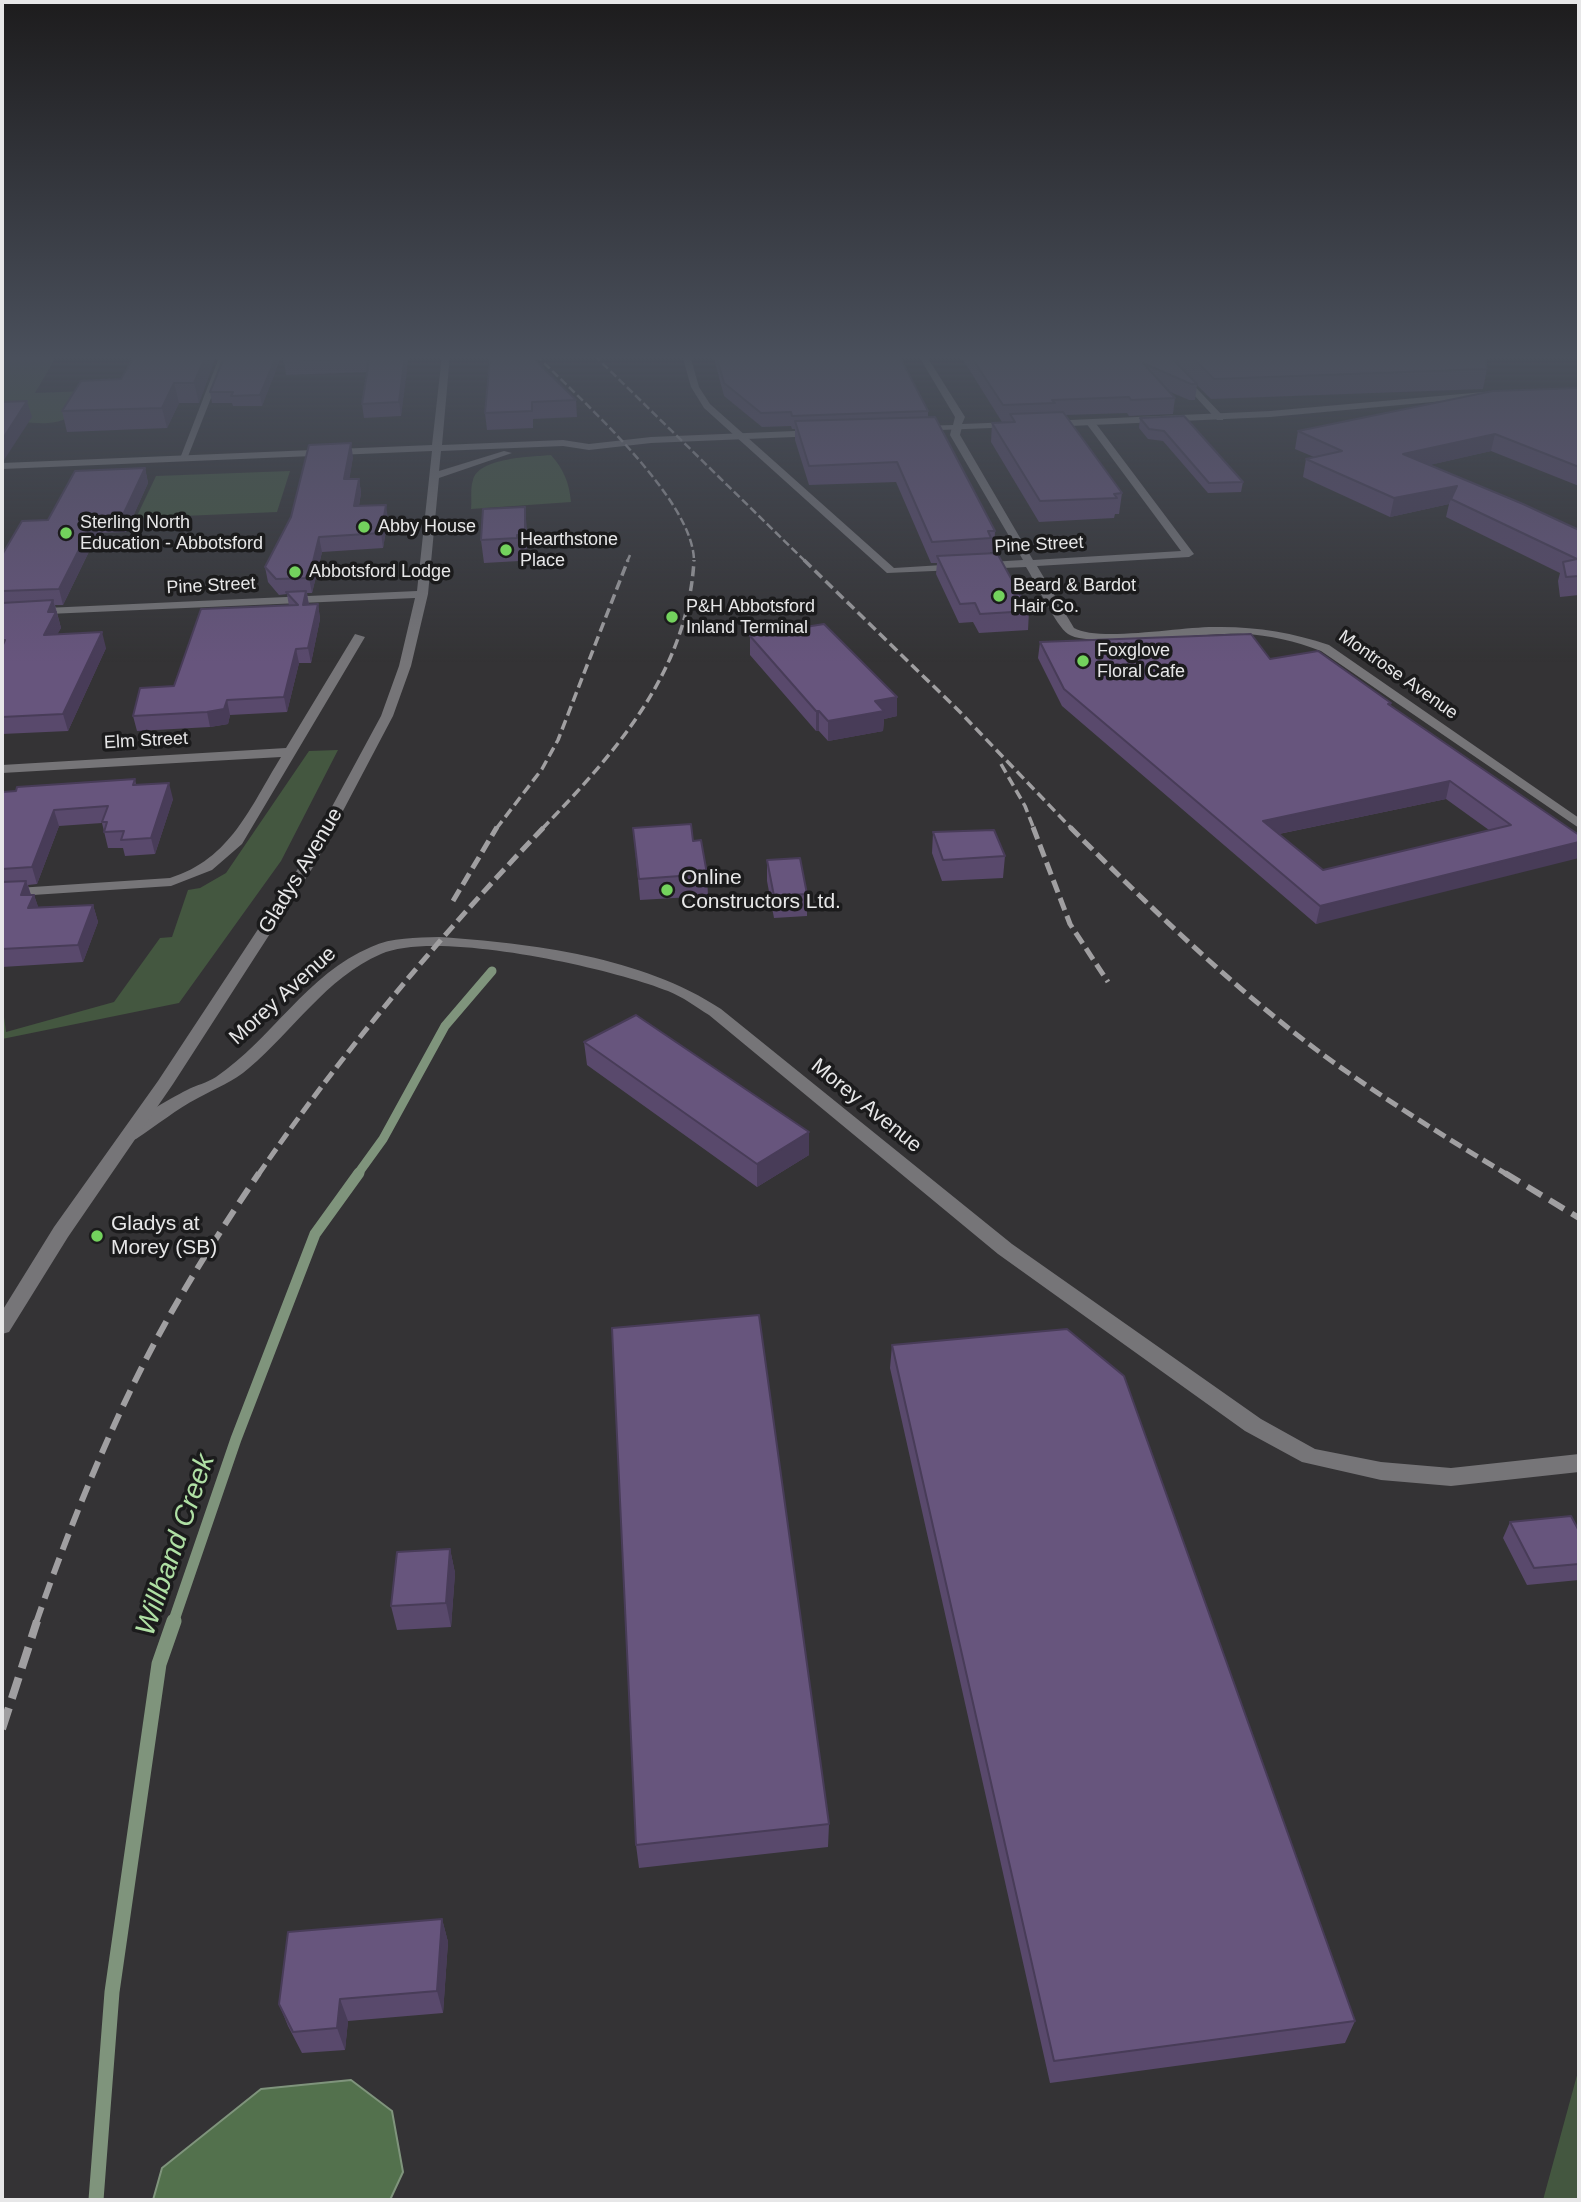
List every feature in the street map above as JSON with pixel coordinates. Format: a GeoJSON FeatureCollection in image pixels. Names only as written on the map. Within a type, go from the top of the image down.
{"type":"FeatureCollection","features":[{"type":"Feature","properties":{"kind":"street"},"geometry":{"type":"LineString","coordinates":[[2,466],[211,458]]}},
{"type":"Feature","properties":{"kind":"street","name":"Gladys Avenue"},"geometry":{"type":"LineString","coordinates":[[2,1326],[61,1232],[130,1135],[308,864],[371,749],[387,716],[405,666],[422,594],[436,458]]}},
{"type":"Feature","properties":{"kind":"street"},"geometry":{"type":"LineString","coordinates":[[434,476],[490,458]]}},
{"type":"Feature","properties":{"kind":"street","name":"Pine Street"},"geometry":{"type":"LineString","coordinates":[[766,458],[891,571],[1189,554],[1117,458]]}},
{"type":"Feature","properties":{"kind":"street","name":"Montrose Avenue"},"geometry":{"type":"LineString","coordinates":[[968,458],[1069,631],[1079,636],[1097,638],[1253,631],[1290,635],[1325,648],[1579,824]]}},
{"type":"Feature","properties":{"kind":"street","name":"Pine Street"},"geometry":{"type":"LineString","coordinates":[[2,613],[422,594]]}},
{"type":"Feature","properties":{"kind":"street"},"geometry":{"type":"LineString","coordinates":[[2,893],[152,884],[191,876],[220,860],[237,841],[359,637]]}},
{"type":"Feature","properties":{"kind":"street","name":"Elm Street"},"geometry":{"type":"LineString","coordinates":[[2,769],[292,752]]}},
{"type":"Feature","properties":{"kind":"street","name":"Morey Avenue"},"geometry":{"type":"LineString","coordinates":[[130,1135],[193,1094],[220,1082],[259,1049],[340,971],[380,948],[420,942],[465,942],[641,975],[671,986],[715,1012],[1005,1249],[1253,1425],[1310,1456],[1381,1471],[1451,1477],[1579,1463]]}},
{"type":"Feature","properties":{"kind":"shaded area"},"geometry":{"type":"Polygon","coordinates":[[[520,458],[553,458],[565,477],[571,502],[471,509],[473,480],[477,472],[495,463],[520,458]]]}},
{"type":"Feature","properties":{"kind":"shaded area"},"geometry":{"type":"Polygon","coordinates":[[[290,471],[277,512],[136,518],[156,476],[290,471]]]}},
{"type":"Feature","properties":{"kind":"shaded area"},"geometry":{"type":"Polygon","coordinates":[[[338,750],[281,861],[179,1003],[2,1039],[2,1017],[6,1032],[114,1002],[160,938],[172,937],[188,890],[200,888],[226,873],[309,751],[338,750]]]}},
{"type":"Feature","properties":{"kind":"shaded area"},"geometry":{"type":"Polygon","coordinates":[[[1579,2068],[1579,2200],[1543,2200],[1579,2068]]]}},
{"type":"Feature","properties":{"kind":"shaded area"},"geometry":{"type":"Polygon","coordinates":[[[351,2080],[392,2111],[403,2172],[390,2200],[153,2200],[162,2168],[261,2089],[351,2080]]]}},
{"type":"Feature","properties":{"kind":"building"},"geometry":{"type":"Polygon","coordinates":[[[306,458],[348,458],[344,479],[359,479],[354,506],[386,505],[381,533],[319,537],[309,578],[276,579],[265,567],[291,517],[306,458]]]}},
{"type":"Feature","properties":{"kind":"building"},"geometry":{"type":"Polygon","coordinates":[[[806,458],[956,458],[995,531],[988,531],[991,538],[932,542],[897,462],[809,466],[806,458]]]}},
{"type":"Feature","properties":{"kind":"building"},"geometry":{"type":"Polygon","coordinates":[[[1013,458],[1096,458],[1122,493],[1114,494],[1117,498],[1040,501],[1013,458]]]}},
{"type":"Feature","properties":{"kind":"building"},"geometry":{"type":"Polygon","coordinates":[[[1187,458],[1221,458],[1243,482],[1209,483],[1187,458]]]}},
{"type":"Feature","properties":{"kind":"building"},"geometry":{"type":"Polygon","coordinates":[[[1412,458],[1523,504],[1579,530],[1579,576],[1566,577],[1563,562],[1577,559],[1451,499],[1457,486],[1394,498],[1306,459],[1412,458]]]}},
{"type":"Feature","properties":{"kind":"building"},"geometry":{"type":"Polygon","coordinates":[[[1555,458],[1579,458],[1579,467],[1555,458]]]}},
{"type":"Feature","properties":{"kind":"building"},"geometry":{"type":"Polygon","coordinates":[[[145,468],[122,517],[95,518],[59,589],[2,591],[2,555],[22,521],[48,520],[75,471],[145,468]]]}},
{"type":"Feature","properties":{"kind":"building"},"geometry":{"type":"Polygon","coordinates":[[[525,507],[525,535],[481,540],[483,509],[525,507]]]}},
{"type":"Feature","properties":{"kind":"building"},"geometry":{"type":"Polygon","coordinates":[[[997,553],[1029,611],[980,614],[975,603],[960,604],[937,556],[997,553]]]}},
{"type":"Feature","properties":{"kind":"building"},"geometry":{"type":"Polygon","coordinates":[[[306,591],[303,605],[318,604],[308,648],[296,649],[284,697],[227,700],[224,709],[207,712],[133,716],[140,688],[174,686],[201,609],[298,605],[286,592],[306,591]]]}},
{"type":"Feature","properties":{"kind":"building"},"geometry":{"type":"Polygon","coordinates":[[[53,600],[48,612],[56,612],[44,635],[102,632],[63,714],[2,717],[2,647],[5,640],[2,640],[2,603],[53,600]]]}},
{"type":"Feature","properties":{"kind":"building"},"geometry":{"type":"Polygon","coordinates":[[[824,624],[897,697],[875,701],[884,711],[828,721],[750,636],[824,624]]]}},
{"type":"Feature","properties":{"kind":"building"},"geometry":{"type":"Polygon","coordinates":[[[1251,634],[1270,659],[1318,651],[1391,703],[1388,704],[1579,835],[1579,842],[1320,906],[1064,689],[1040,642],[1251,634]],[[1450,781],[1263,821],[1323,870],[1511,825],[1450,781]]]}},
{"type":"Feature","properties":{"kind":"building"},"geometry":{"type":"Polygon","coordinates":[[[135,779],[133,785],[169,783],[151,838],[121,840],[124,831],[104,832],[107,822],[102,822],[108,806],[54,810],[32,867],[2,869],[2,792],[16,791],[17,787],[135,779]]]}},
{"type":"Feature","properties":{"kind":"building"},"geometry":{"type":"Polygon","coordinates":[[[691,824],[693,841],[701,840],[707,874],[639,879],[633,828],[691,824]]]}},
{"type":"Feature","properties":{"kind":"building"},"geometry":{"type":"Polygon","coordinates":[[[994,830],[1005,856],[943,860],[933,832],[994,830]]]}},
{"type":"Feature","properties":{"kind":"building"},"geometry":{"type":"Polygon","coordinates":[[[800,858],[807,894],[774,896],[767,860],[800,858]]]}},
{"type":"Feature","properties":{"kind":"building"},"geometry":{"type":"Polygon","coordinates":[[[26,881],[21,895],[34,895],[28,908],[93,905],[78,945],[2,949],[2,882],[26,881]]]}},
{"type":"Feature","properties":{"kind":"building"},"geometry":{"type":"Polygon","coordinates":[[[636,1015],[809,1132],[757,1164],[584,1042],[636,1015]]]}},
{"type":"Feature","properties":{"kind":"building"},"geometry":{"type":"Polygon","coordinates":[[[759,1315],[829,1824],[636,1845],[612,1328],[759,1315]]]}},
{"type":"Feature","properties":{"kind":"building"},"geometry":{"type":"Polygon","coordinates":[[[1067,1329],[1124,1376],[1355,2021],[1054,2061],[892,1345],[1067,1329]]]}},
{"type":"Feature","properties":{"kind":"building"},"geometry":{"type":"Polygon","coordinates":[[[1571,1516],[1579,1531],[1579,1564],[1534,1568],[1510,1522],[1571,1516]]]}},
{"type":"Feature","properties":{"kind":"building"},"geometry":{"type":"Polygon","coordinates":[[[450,1549],[446,1603],[391,1606],[397,1552],[450,1549]]]}},
{"type":"Feature","properties":{"kind":"building"},"geometry":{"type":"Polygon","coordinates":[[[442,1919],[437,1991],[340,1999],[337,2028],[293,2032],[279,2004],[288,1932],[442,1919]]]}},
{"type":"Feature","properties":{"kind":"waterway","name":"Willband Creek"},"geometry":{"type":"LineString","coordinates":[[357,1175],[383,1139],[445,1026],[492,971]]}},
{"type":"Feature","properties":{"kind":"waterway","name":"Willband Creek"},"geometry":{"type":"LineString","coordinates":[[173,1623],[236,1439],[315,1234],[359,1173]]}},
{"type":"Feature","properties":{"kind":"waterway","name":"Willband Creek"},"geometry":{"type":"LineString","coordinates":[[96,2200],[112,1992],[159,1664],[174,1621]]}},
{"type":"Feature","properties":{"kind":"railway"},"geometry":{"type":"LineString","coordinates":[[637,458],[676,510],[689,537],[694,561]]}},
{"type":"Feature","properties":{"kind":"railway"},"geometry":{"type":"LineString","coordinates":[[699,458],[806,562]]}},
{"type":"Feature","properties":{"kind":"railway"},"geometry":{"type":"LineString","coordinates":[[627,562],[630,555]]}},
{"type":"Feature","properties":{"kind":"railway"},"geometry":{"type":"LineString","coordinates":[[496,829],[542,769],[558,740],[628,560]]}},
{"type":"Feature","properties":{"kind":"railway"},"geometry":{"type":"LineString","coordinates":[[804,560],[960,712],[1071,828]]}},
{"type":"Feature","properties":{"kind":"railway"},"geometry":{"type":"LineString","coordinates":[[542,829],[621,739],[663,674],[678,638],[689,600],[694,561]]}},
{"type":"Feature","properties":{"kind":"railway"},"geometry":{"type":"LineString","coordinates":[[1001,764],[1025,806],[1034,829]]}},
{"type":"Feature","properties":{"kind":"railway"},"geometry":{"type":"LineString","coordinates":[[453,901],[497,827]]}},
{"type":"Feature","properties":{"kind":"railway"},"geometry":{"type":"LineString","coordinates":[[258,1175],[290,1129],[394,995],[467,910],[544,827]]}},
{"type":"Feature","properties":{"kind":"railway"},"geometry":{"type":"LineString","coordinates":[[1033,827],[1070,924],[1108,982]]}},
{"type":"Feature","properties":{"kind":"railway"},"geometry":{"type":"LineString","coordinates":[[1071,828],[1197,950],[1298,1035],[1397,1106],[1508,1175]]}},
{"type":"Feature","properties":{"kind":"railway"},"geometry":{"type":"LineString","coordinates":[[36,1623],[90,1480],[138,1375],[192,1278],[259,1173]]}},
{"type":"Feature","properties":{"kind":"railway"},"geometry":{"type":"LineString","coordinates":[[1505,1173],[1579,1218]]}},
{"type":"Feature","properties":{"kind":"railway"},"geometry":{"type":"LineString","coordinates":[[2,1729],[37,1621]]}},
{"type":"Feature","properties":{"kind":"place","name":"Abby House"},"geometry":{"type":"Point","coordinates":[364,527]}},
{"type":"Feature","properties":{"kind":"place","name":"Sterling North Education - Abbotsford"},"geometry":{"type":"Point","coordinates":[66,533]}},
{"type":"Feature","properties":{"kind":"place","name":"Hearthstone Place"},"geometry":{"type":"Point","coordinates":[506,550]}},
{"type":"Feature","properties":{"kind":"place","name":"Abbotsford Lodge"},"geometry":{"type":"Point","coordinates":[295,572]}},
{"type":"Feature","properties":{"kind":"place","name":"Beard & Bardot Hair Co."},"geometry":{"type":"Point","coordinates":[999,596]}},
{"type":"Feature","properties":{"kind":"place","name":"P&H Abbotsford Inland Terminal"},"geometry":{"type":"Point","coordinates":[672,617]}},
{"type":"Feature","properties":{"kind":"place","name":"Foxglove Floral Cafe"},"geometry":{"type":"Point","coordinates":[1083,661]}},
{"type":"Feature","properties":{"kind":"place","name":"Online Constructors Ltd."},"geometry":{"type":"Point","coordinates":[667,890]}},
{"type":"Feature","properties":{"kind":"place","name":"Gladys at Morey (SB)"},"geometry":{"type":"Point","coordinates":[97,1236]}}]}
